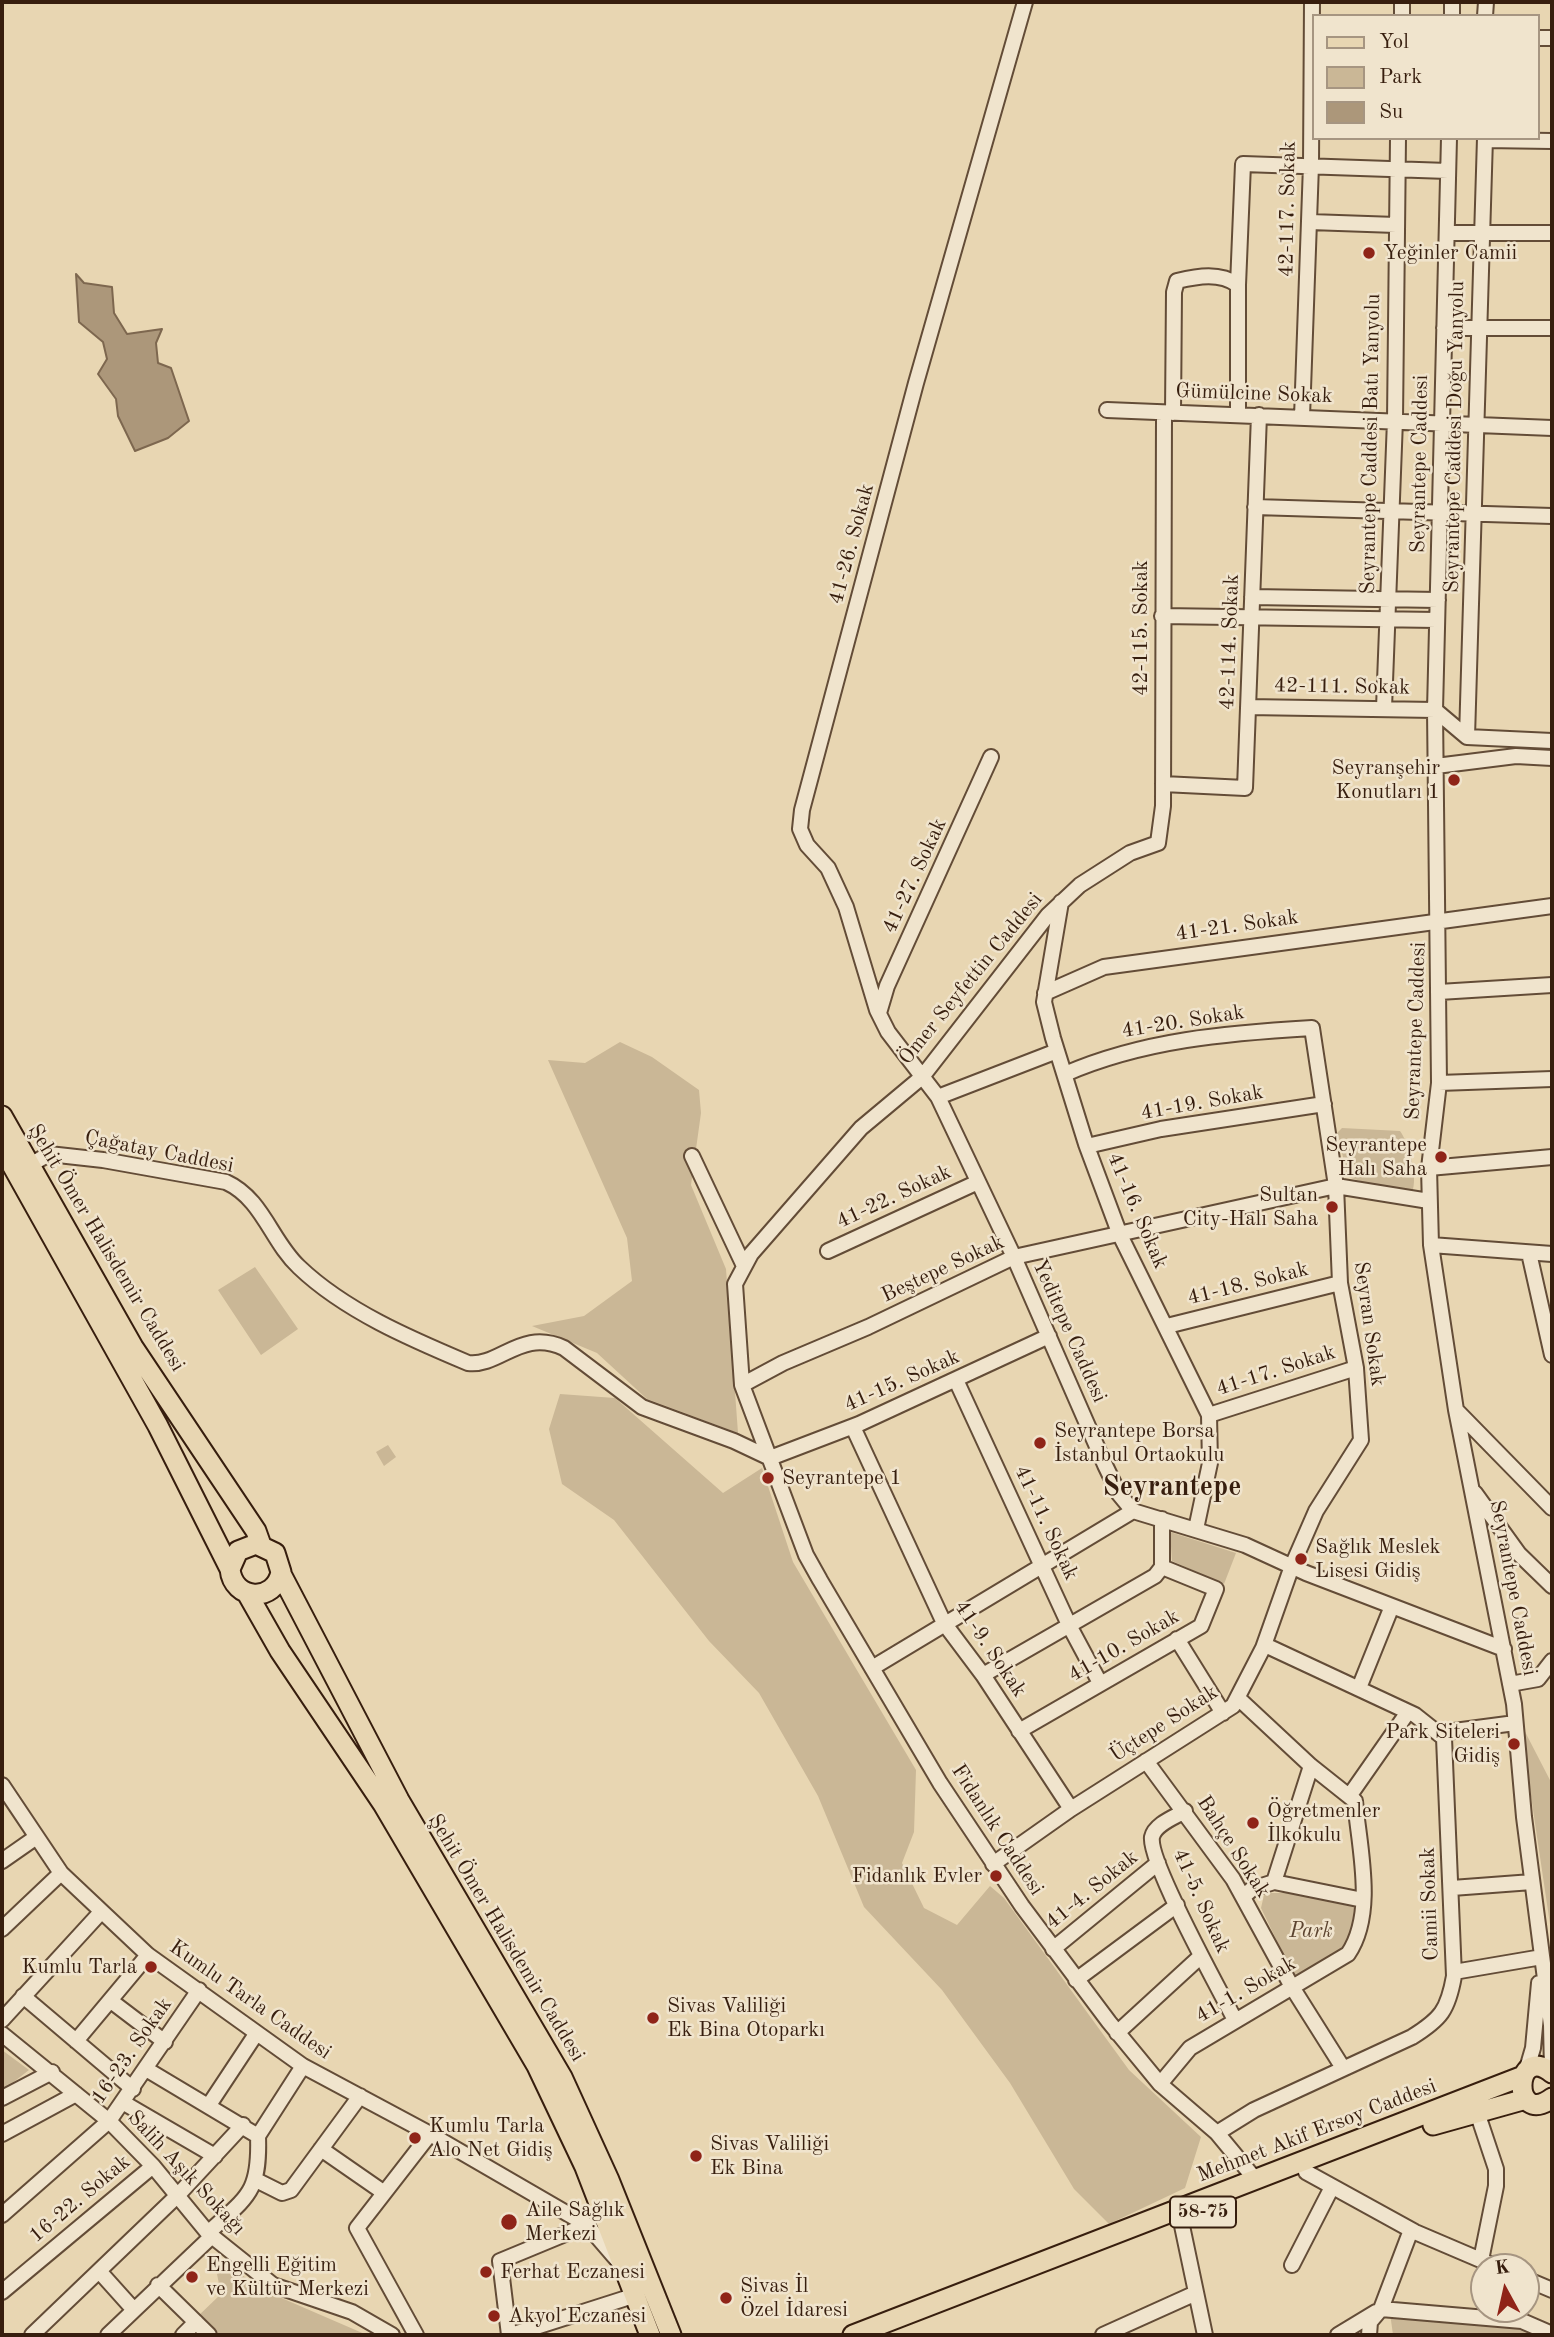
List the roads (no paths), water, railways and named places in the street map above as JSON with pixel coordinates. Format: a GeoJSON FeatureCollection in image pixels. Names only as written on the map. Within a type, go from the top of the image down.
{"type":"FeatureCollection","features":[{"type":"Feature","properties":{"kind":"main road","name":"Şehit Ömer Halisdemir Caddesi"},"geometry":{"type":"LineString","coordinates":[[2,1116],[133,1347],[194,1435],[256,1531],[261,1545]]}},
{"type":"Feature","properties":{"kind":"main road","name":"Şehit Ömer Halisdemir Caddesi"},"geometry":{"type":"LineString","coordinates":[[2,1147],[158,1426],[230,1569]]}},
{"type":"Feature","properties":{"kind":"main road"},"geometry":{"type":"LineString","coordinates":[[261,1545],[277,1555],[281,1574],[268,1592],[257,1595],[247,1593],[234,1583],[230,1569],[234,1557],[242,1548],[261,1545]]}},
{"type":"Feature","properties":{"kind":"main road","name":"Şehit Ömer Halisdemir Caddesi"},"geometry":{"type":"LineString","coordinates":[[281,1574],[398,1800],[562,2077],[609,2179],[671,2335]]}},
{"type":"Feature","properties":{"kind":"main road","name":"Şehit Ömer Halisdemir Caddesi"},"geometry":{"type":"LineString","coordinates":[[247,1593],[280,1651],[383,1804],[537,2066],[585,2167],[650,2335]]}},
{"type":"Feature","properties":{"kind":"main road"},"geometry":{"type":"LineString","coordinates":[[1526,2099],[1518,2077],[1539,2067],[1552,2071]]}},
{"type":"Feature","properties":{"kind":"main road","name":"Mehmet Akif Ersoy Caddesi"},"geometry":{"type":"LineString","coordinates":[[853,2335],[1443,2109],[1518,2077]]}},
{"type":"Feature","properties":{"kind":"main road","name":"Mehmet Akif Ersoy Caddesi"},"geometry":{"type":"LineString","coordinates":[[883,2335],[1306,2172],[1477,2112],[1526,2099],[1537,2104],[1552,2099]]}},
{"type":"Feature","properties":{"kind":"street","name":"41-26. Sokak"},"geometry":{"type":"LineString","coordinates":[[922,1077],[888,1032],[879,1013],[846,907],[828,868],[807,845],[800,829],[802,810],[916,383],[1025,2]]}},
{"type":"Feature","properties":{"kind":"street","name":"42-117. Sokak"},"geometry":{"type":"LineString","coordinates":[[1302,417],[1310,222],[1312,2]]}},
{"type":"Feature","properties":{"kind":"street","name":"Seyrantepe Caddesi Batı Yanyolu"},"geometry":{"type":"LineString","coordinates":[[1384,708],[1395,420],[1398,140]]}},
{"type":"Feature","properties":{"kind":"street","name":"Seyrantepe Caddesi"},"geometry":{"type":"LineString","coordinates":[[1449,140],[1435,709],[1440,919],[1439,1083],[1429,1168],[1431,1245],[1456,1410],[1510,1684],[1542,1957],[1552,2071]]}},
{"type":"Feature","properties":{"kind":"street","name":"Seyrantepe Caddesi Doğu Yanyolu"},"geometry":{"type":"LineString","coordinates":[[1467,737],[1485,140]]}},
{"type":"Feature","properties":{"kind":"street"},"geometry":{"type":"LineString","coordinates":[[1518,140],[1552,141]]}},
{"type":"Feature","properties":{"kind":"street"},"geometry":{"type":"LineString","coordinates":[[1238,414],[1238,285],[1243,164],[1448,171]]}},
{"type":"Feature","properties":{"kind":"street"},"geometry":{"type":"LineString","coordinates":[[1310,222],[1396,225]]}},
{"type":"Feature","properties":{"kind":"street"},"geometry":{"type":"LineString","coordinates":[[1447,233],[1552,233]]}},
{"type":"Feature","properties":{"kind":"street","name":"42-115. Sokak"},"geometry":{"type":"LineString","coordinates":[[1158,843],[1163,784],[1162,615],[1174,292],[1177,281],[1216,276],[1230,279],[1238,285]]}},
{"type":"Feature","properties":{"kind":"street"},"geometry":{"type":"LineString","coordinates":[[1444,328],[1552,328]]}},
{"type":"Feature","properties":{"kind":"street","name":"Gümülcine Sokak"},"geometry":{"type":"LineString","coordinates":[[1107,410],[1552,428]]}},
{"type":"Feature","properties":{"kind":"street","name":"42-114. Sokak"},"geometry":{"type":"LineString","coordinates":[[1163,784],[1245,788],[1259,415]]}},
{"type":"Feature","properties":{"kind":"street"},"geometry":{"type":"LineString","coordinates":[[1255,507],[1552,516]]}},
{"type":"Feature","properties":{"kind":"street"},"geometry":{"type":"LineString","coordinates":[[1252,597],[1438,600]]}},
{"type":"Feature","properties":{"kind":"street"},"geometry":{"type":"LineString","coordinates":[[1162,615],[1437,620]]}},
{"type":"Feature","properties":{"kind":"street","name":"42-111. Sokak"},"geometry":{"type":"LineString","coordinates":[[1248,707],[1435,709]]}},
{"type":"Feature","properties":{"kind":"street"},"geometry":{"type":"LineString","coordinates":[[1435,709],[1467,737],[1552,741]]}},
{"type":"Feature","properties":{"kind":"street"},"geometry":{"type":"LineString","coordinates":[[1436,766],[1516,756],[1552,758]]}},
{"type":"Feature","properties":{"kind":"street","name":"41-27. Sokak"},"geometry":{"type":"LineString","coordinates":[[879,1013],[887,986],[991,757]]}},
{"type":"Feature","properties":{"kind":"street","name":"Ömer Seyfettin Caddesi"},"geometry":{"type":"LineString","coordinates":[[770,1458],[742,1385],[735,1284],[751,1254],[861,1128],[922,1077],[991,985],[1061,902],[1105,868],[1130,853],[1158,843]]}},
{"type":"Feature","properties":{"kind":"street","name":"41-16. Sokak"},"geometry":{"type":"LineString","coordinates":[[1061,902],[1044,1002],[1087,1146],[1120,1235],[1209,1415],[1210,1463],[1196,1529]]}},
{"type":"Feature","properties":{"kind":"street","name":"41-21. Sokak"},"geometry":{"type":"LineString","coordinates":[[1045,993],[1104,967],[1440,919],[1552,906]]}},
{"type":"Feature","properties":{"kind":"street"},"geometry":{"type":"LineString","coordinates":[[1439,992],[1552,985]]}},
{"type":"Feature","properties":{"kind":"street","name":"41-20. Sokak"},"geometry":{"type":"LineString","coordinates":[[1065,1074],[1122,1052],[1163,1043],[1312,1028]]}},
{"type":"Feature","properties":{"kind":"street","name":"Seyran Sokak"},"geometry":{"type":"LineString","coordinates":[[1292,1566],[1317,1511],[1361,1440],[1356,1368],[1340,1283],[1336,1186],[1312,1028]]}},
{"type":"Feature","properties":{"kind":"street"},"geometry":{"type":"LineString","coordinates":[[938,1097],[1057,1051]]}},
{"type":"Feature","properties":{"kind":"street","name":"Yeditepe Caddesi"},"geometry":{"type":"LineString","coordinates":[[922,1077],[938,1097],[1014,1257],[1114,1484],[1133,1511]]}},
{"type":"Feature","properties":{"kind":"street"},"geometry":{"type":"LineString","coordinates":[[1439,1083],[1552,1079]]}},
{"type":"Feature","properties":{"kind":"street","name":"41-19. Sokak"},"geometry":{"type":"LineString","coordinates":[[1087,1146],[1161,1129],[1324,1104]]}},
{"type":"Feature","properties":{"kind":"street","name":"Çağatay Caddesi"},"geometry":{"type":"LineString","coordinates":[[30,1165],[49,1154],[103,1160],[226,1182],[241,1189],[258,1208],[298,1266],[363,1313],[468,1363],[479,1364],[510,1348],[551,1342],[564,1348],[642,1407],[734,1441],[770,1458]]}},
{"type":"Feature","properties":{"kind":"street"},"geometry":{"type":"LineString","coordinates":[[692,1156],[744,1266]]}},
{"type":"Feature","properties":{"kind":"street"},"geometry":{"type":"LineString","coordinates":[[1429,1168],[1552,1157]]}},
{"type":"Feature","properties":{"kind":"street","name":"41-22. Sokak"},"geometry":{"type":"LineString","coordinates":[[828,1251],[978,1182]]}},
{"type":"Feature","properties":{"kind":"street"},"geometry":{"type":"LineString","coordinates":[[1336,1186],[1429,1201]]}},
{"type":"Feature","properties":{"kind":"street","name":"Beştepe Sokak"},"geometry":{"type":"LineString","coordinates":[[742,1385],[783,1363],[868,1327],[1014,1257],[1336,1186]]}},
{"type":"Feature","properties":{"kind":"street"},"geometry":{"type":"LineString","coordinates":[[1431,1245],[1552,1254]]}},
{"type":"Feature","properties":{"kind":"street"},"geometry":{"type":"LineString","coordinates":[[1529,1253],[1549,1328],[1552,1355]]}},
{"type":"Feature","properties":{"kind":"street","name":"41-18. Sokak"},"geometry":{"type":"LineString","coordinates":[[1167,1326],[1340,1283]]}},
{"type":"Feature","properties":{"kind":"street","name":"41-15. Sokak"},"geometry":{"type":"LineString","coordinates":[[770,1458],[853,1427],[1049,1336]]}},
{"type":"Feature","properties":{"kind":"street","name":"41-17. Sokak"},"geometry":{"type":"LineString","coordinates":[[1209,1415],[1356,1368]]}},
{"type":"Feature","properties":{"kind":"street","name":"41-11. Sokak"},"geometry":{"type":"LineString","coordinates":[[956,1380],[1070,1627],[1100,1683]]}},
{"type":"Feature","properties":{"kind":"street"},"geometry":{"type":"LineString","coordinates":[[1456,1410],[1552,1508]]}},
{"type":"Feature","properties":{"kind":"street","name":"41-9. Sokak"},"geometry":{"type":"LineString","coordinates":[[853,1427],[944,1623],[983,1675],[1071,1809]]}},
{"type":"Feature","properties":{"kind":"street","name":"Fidanlık Caddesi"},"geometry":{"type":"LineString","coordinates":[[770,1458],[806,1555],[940,1783],[993,1864],[1117,2033],[1160,2084],[1217,2133],[1255,2179]]}},
{"type":"Feature","properties":{"kind":"street"},"geometry":{"type":"LineString","coordinates":[[1472,1488],[1520,1554],[1552,1586]]}},
{"type":"Feature","properties":{"kind":"street"},"geometry":{"type":"LineString","coordinates":[[872,1668],[1133,1511],[1245,1545],[1292,1566],[1504,1648]]}},
{"type":"Feature","properties":{"kind":"street"},"geometry":{"type":"LineString","coordinates":[[983,1675],[1155,1576],[1162,1567],[1162,1519]]}},
{"type":"Feature","properties":{"kind":"street","name":"Üçtepe Sokak"},"geometry":{"type":"LineString","coordinates":[[993,1864],[1071,1809],[1223,1713],[1238,1698],[1265,1645],[1292,1566]]}},
{"type":"Feature","properties":{"kind":"street","name":"41-10. Sokak"},"geometry":{"type":"LineString","coordinates":[[1019,1731],[1201,1626],[1216,1589],[1162,1567]]}},
{"type":"Feature","properties":{"kind":"street"},"geometry":{"type":"LineString","coordinates":[[1359,1688],[1392,1605]]}},
{"type":"Feature","properties":{"kind":"street"},"geometry":{"type":"LineString","coordinates":[[1177,1639],[1223,1713]]}},
{"type":"Feature","properties":{"kind":"street"},"geometry":{"type":"LineString","coordinates":[[1265,1645],[1408,1712],[1439,1733],[1515,1723]]}},
{"type":"Feature","properties":{"kind":"street"},"geometry":{"type":"LineString","coordinates":[[1510,1684],[1538,1679],[1552,1661]]}},
{"type":"Feature","properties":{"kind":"street"},"geometry":{"type":"LineString","coordinates":[[1238,1698],[1311,1766],[1350,1795],[1408,1712]]}},
{"type":"Feature","properties":{"kind":"street","name":"Camii Sokak"},"geometry":{"type":"LineString","coordinates":[[1217,2133],[1254,2110],[1412,2037],[1436,2022],[1449,2002],[1454,1972],[1452,1888],[1444,1738],[1439,1733]]}},
{"type":"Feature","properties":{"kind":"street","name":"Bahçe Sokak"},"geometry":{"type":"LineString","coordinates":[[1146,1761],[1185,1811],[1243,1897],[1292,1987],[1343,2068]]}},
{"type":"Feature","properties":{"kind":"street"},"geometry":{"type":"LineString","coordinates":[[1274,1882],[1311,1766]]}},
{"type":"Feature","properties":{"kind":"street","name":"Kumlu Tarla Caddesi"},"geometry":{"type":"LineString","coordinates":[[3,1790],[61,1873],[148,1955],[199,1990],[256,2035],[303,2066],[430,2134],[587,2225],[623,2266]]}},
{"type":"Feature","properties":{"kind":"street","name":"41-1. Sokak"},"geometry":{"type":"LineString","coordinates":[[1160,2084],[1190,2048],[1348,1954],[1356,1941],[1363,1900],[1355,1801],[1350,1795]]}},
{"type":"Feature","properties":{"kind":"street","name":"41-5. Sokak"},"geometry":{"type":"LineString","coordinates":[[1185,1811],[1156,1829],[1152,1838],[1158,1863],[1177,1905],[1235,2020]]}},
{"type":"Feature","properties":{"kind":"street"},"geometry":{"type":"LineString","coordinates":[[2,1861],[35,1838]]}},
{"type":"Feature","properties":{"kind":"street","name":"41-4. Sokak"},"geometry":{"type":"LineString","coordinates":[[1053,1949],[1158,1863]]}},
{"type":"Feature","properties":{"kind":"street"},"geometry":{"type":"LineString","coordinates":[[2,1929],[61,1873]]}},
{"type":"Feature","properties":{"kind":"street"},"geometry":{"type":"LineString","coordinates":[[1243,1897],[1252,1889],[1274,1882],[1363,1900]]}},
{"type":"Feature","properties":{"kind":"street"},"geometry":{"type":"LineString","coordinates":[[1452,1888],[1532,1882]]}},
{"type":"Feature","properties":{"kind":"street"},"geometry":{"type":"LineString","coordinates":[[1076,1980],[1177,1905]]}},
{"type":"Feature","properties":{"kind":"street"},"geometry":{"type":"LineString","coordinates":[[2,2020],[101,1912]]}},
{"type":"Feature","properties":{"kind":"street"},"geometry":{"type":"LineString","coordinates":[[76,2041],[148,1955]]}},
{"type":"Feature","properties":{"kind":"street"},"geometry":{"type":"LineString","coordinates":[[1117,2033],[1201,1955]]}},
{"type":"Feature","properties":{"kind":"street"},"geometry":{"type":"LineString","coordinates":[[1454,1972],[1542,1957]]}},
{"type":"Feature","properties":{"kind":"street","name":"Seyrantepe Caddesi"},"geometry":{"type":"LineString","coordinates":[[1518,2077],[1534,2048],[1542,1957]]}},
{"type":"Feature","properties":{"kind":"street","name":"16-23. Sokak"},"geometry":{"type":"LineString","coordinates":[[4,2209],[109,2121],[124,2103],[199,1990]]}},
{"type":"Feature","properties":{"kind":"street"},"geometry":{"type":"LineString","coordinates":[[23,1996],[133,2089]]}},
{"type":"Feature","properties":{"kind":"street"},"geometry":{"type":"LineString","coordinates":[[111,2001],[165,2042]]}},
{"type":"Feature","properties":{"kind":"street","name":"Salih Aşık Sokağı"},"geometry":{"type":"LineString","coordinates":[[2,2034],[109,2121],[153,2166],[210,2235],[273,2285],[352,2312],[392,2335]]}},
{"type":"Feature","properties":{"kind":"street"},"geometry":{"type":"LineString","coordinates":[[209,2105],[256,2035]]}},
{"type":"Feature","properties":{"kind":"street"},"geometry":{"type":"LineString","coordinates":[[1518,2077],[1534,2048]]}},
{"type":"Feature","properties":{"kind":"street"},"geometry":{"type":"LineString","coordinates":[[108,2335],[239,2204],[259,2172],[258,2136],[303,2066]]}},
{"type":"Feature","properties":{"kind":"street"},"geometry":{"type":"LineString","coordinates":[[146,2069],[258,2136]]}},
{"type":"Feature","properties":{"kind":"street"},"geometry":{"type":"LineString","coordinates":[[2,2098],[52,2072]]}},
{"type":"Feature","properties":{"kind":"street"},"geometry":{"type":"LineString","coordinates":[[2,2134],[76,2094]]}},
{"type":"Feature","properties":{"kind":"street"},"geometry":{"type":"LineString","coordinates":[[256,2180],[282,2193],[292,2190],[360,2096]]}},
{"type":"Feature","properties":{"kind":"street"},"geometry":{"type":"LineString","coordinates":[[124,2103],[215,2156]]}},
{"type":"Feature","properties":{"kind":"street"},"geometry":{"type":"LineString","coordinates":[[1477,2112],[1496,2169],[1496,2186],[1482,2253]]}},
{"type":"Feature","properties":{"kind":"street"},"geometry":{"type":"LineString","coordinates":[[32,2335],[178,2195],[243,2125]]}},
{"type":"Feature","properties":{"kind":"street"},"geometry":{"type":"LineString","coordinates":[[416,2335],[357,2228],[430,2134]]}},
{"type":"Feature","properties":{"kind":"street"},"geometry":{"type":"LineString","coordinates":[[321,2149],[383,2192]]}},
{"type":"Feature","properties":{"kind":"street","name":"16-22. Sokak"},"geometry":{"type":"LineString","coordinates":[[2,2292],[153,2166]]}},
{"type":"Feature","properties":{"kind":"street"},"geometry":{"type":"LineString","coordinates":[[1306,2172],[1411,2230],[1470,2255]]}},
{"type":"Feature","properties":{"kind":"street"},"geometry":{"type":"LineString","coordinates":[[1292,2265],[1332,2188]]}},
{"type":"Feature","properties":{"kind":"street"},"geometry":{"type":"LineString","coordinates":[[1181,2221],[1205,2335]]}},
{"type":"Feature","properties":{"kind":"street"},"geometry":{"type":"LineString","coordinates":[[587,2225],[500,2261],[510,2335],[636,2295]]}},
{"type":"Feature","properties":{"kind":"street"},"geometry":{"type":"LineString","coordinates":[[1369,2335],[1370,2322],[1381,2309],[1411,2230]]}},
{"type":"Feature","properties":{"kind":"street"},"geometry":{"type":"LineString","coordinates":[[99,2271],[134,2310]]}},
{"type":"Feature","properties":{"kind":"street"},"geometry":{"type":"LineString","coordinates":[[158,2285],[209,2335]]}},
{"type":"Feature","properties":{"kind":"street"},"geometry":{"type":"LineString","coordinates":[[1103,2335],[1196,2293]]}},
{"type":"Feature","properties":{"kind":"street"},"geometry":{"type":"LineString","coordinates":[[1338,2335],[1381,2309],[1522,2321],[1552,2334]]}},
{"type":"Feature","properties":{"kind":"street"},"geometry":{"type":"LineString","coordinates":[[183,2335],[196,2322]]}},
{"type":"Feature","properties":{"kind":"water"},"geometry":{"type":"Polygon","coordinates":[[[76,274],[84,283],[112,287],[114,313],[127,334],[162,329],[156,343],[158,363],[171,368],[189,421],[168,438],[135,451],[118,416],[116,399],[98,374],[107,359],[103,342],[79,322],[76,274]]]}},
{"type":"Feature","properties":{"kind":"place","name":"Yeğinler Camii"},"geometry":{"type":"Point","coordinates":[1369,253]}},
{"type":"Feature","properties":{"kind":"place","name":"Seyranşehir Konutları 1"},"geometry":{"type":"Point","coordinates":[1454,780]}},
{"type":"Feature","properties":{"kind":"place","name":"Seyrantepe Halı Saha"},"geometry":{"type":"Point","coordinates":[1441,1157]}},
{"type":"Feature","properties":{"kind":"place","name":"Sultan City-Halı Saha"},"geometry":{"type":"Point","coordinates":[1332,1207]}},
{"type":"Feature","properties":{"kind":"place","name":"Seyrantepe Borsa İstanbul Ortaokulu"},"geometry":{"type":"Point","coordinates":[1040,1443]}},
{"type":"Feature","properties":{"kind":"place","name":"Seyrantepe 1"},"geometry":{"type":"Point","coordinates":[768,1478]}},
{"type":"Feature","properties":{"kind":"place","name":"Sağlık Meslek Lisesi Gidiş"},"geometry":{"type":"Point","coordinates":[1301,1559]}},
{"type":"Feature","properties":{"kind":"place","name":"Park Siteleri Gidiş"},"geometry":{"type":"Point","coordinates":[1514,1744]}},
{"type":"Feature","properties":{"kind":"place","name":"Öğretmenler İlkokulu"},"geometry":{"type":"Point","coordinates":[1253,1823]}},
{"type":"Feature","properties":{"kind":"place","name":"Fidanlık Evler"},"geometry":{"type":"Point","coordinates":[996,1876]}},
{"type":"Feature","properties":{"kind":"place","name":"Kumlu Tarla"},"geometry":{"type":"Point","coordinates":[151,1967]}},
{"type":"Feature","properties":{"kind":"place","name":"Sivas Valiliği Ek Bina Otoparkı"},"geometry":{"type":"Point","coordinates":[653,2018]}},
{"type":"Feature","properties":{"kind":"place","name":"Kumlu Tarla Alo Net Gidiş"},"geometry":{"type":"Point","coordinates":[415,2138]}},
{"type":"Feature","properties":{"kind":"place","name":"Sivas Valiliği Ek Bina"},"geometry":{"type":"Point","coordinates":[696,2156]}},
{"type":"Feature","properties":{"kind":"place","name":"Aile Sağlık Merkezi"},"geometry":{"type":"Point","coordinates":[509,2222]}},
{"type":"Feature","properties":{"kind":"place","name":"Ferhat Eczanesi"},"geometry":{"type":"Point","coordinates":[486,2272]}},
{"type":"Feature","properties":{"kind":"place","name":"Engelli Eğitim ve Kültür Merkezi"},"geometry":{"type":"Point","coordinates":[192,2277]}},
{"type":"Feature","properties":{"kind":"place","name":"Sivas İl Özel İdaresi"},"geometry":{"type":"Point","coordinates":[726,2298]}},
{"type":"Feature","properties":{"kind":"place","name":"Akyol Eczanesi"},"geometry":{"type":"Point","coordinates":[494,2316]}},
{"type":"Feature","properties":{"kind":"district","name":"Seyrantepe"},"geometry":{"type":"Point","coordinates":[1172,1488]}},
{"type":"Feature","properties":{"kind":"park label","name":"Park"},"geometry":{"type":"Point","coordinates":[1311,1931]}}]}
